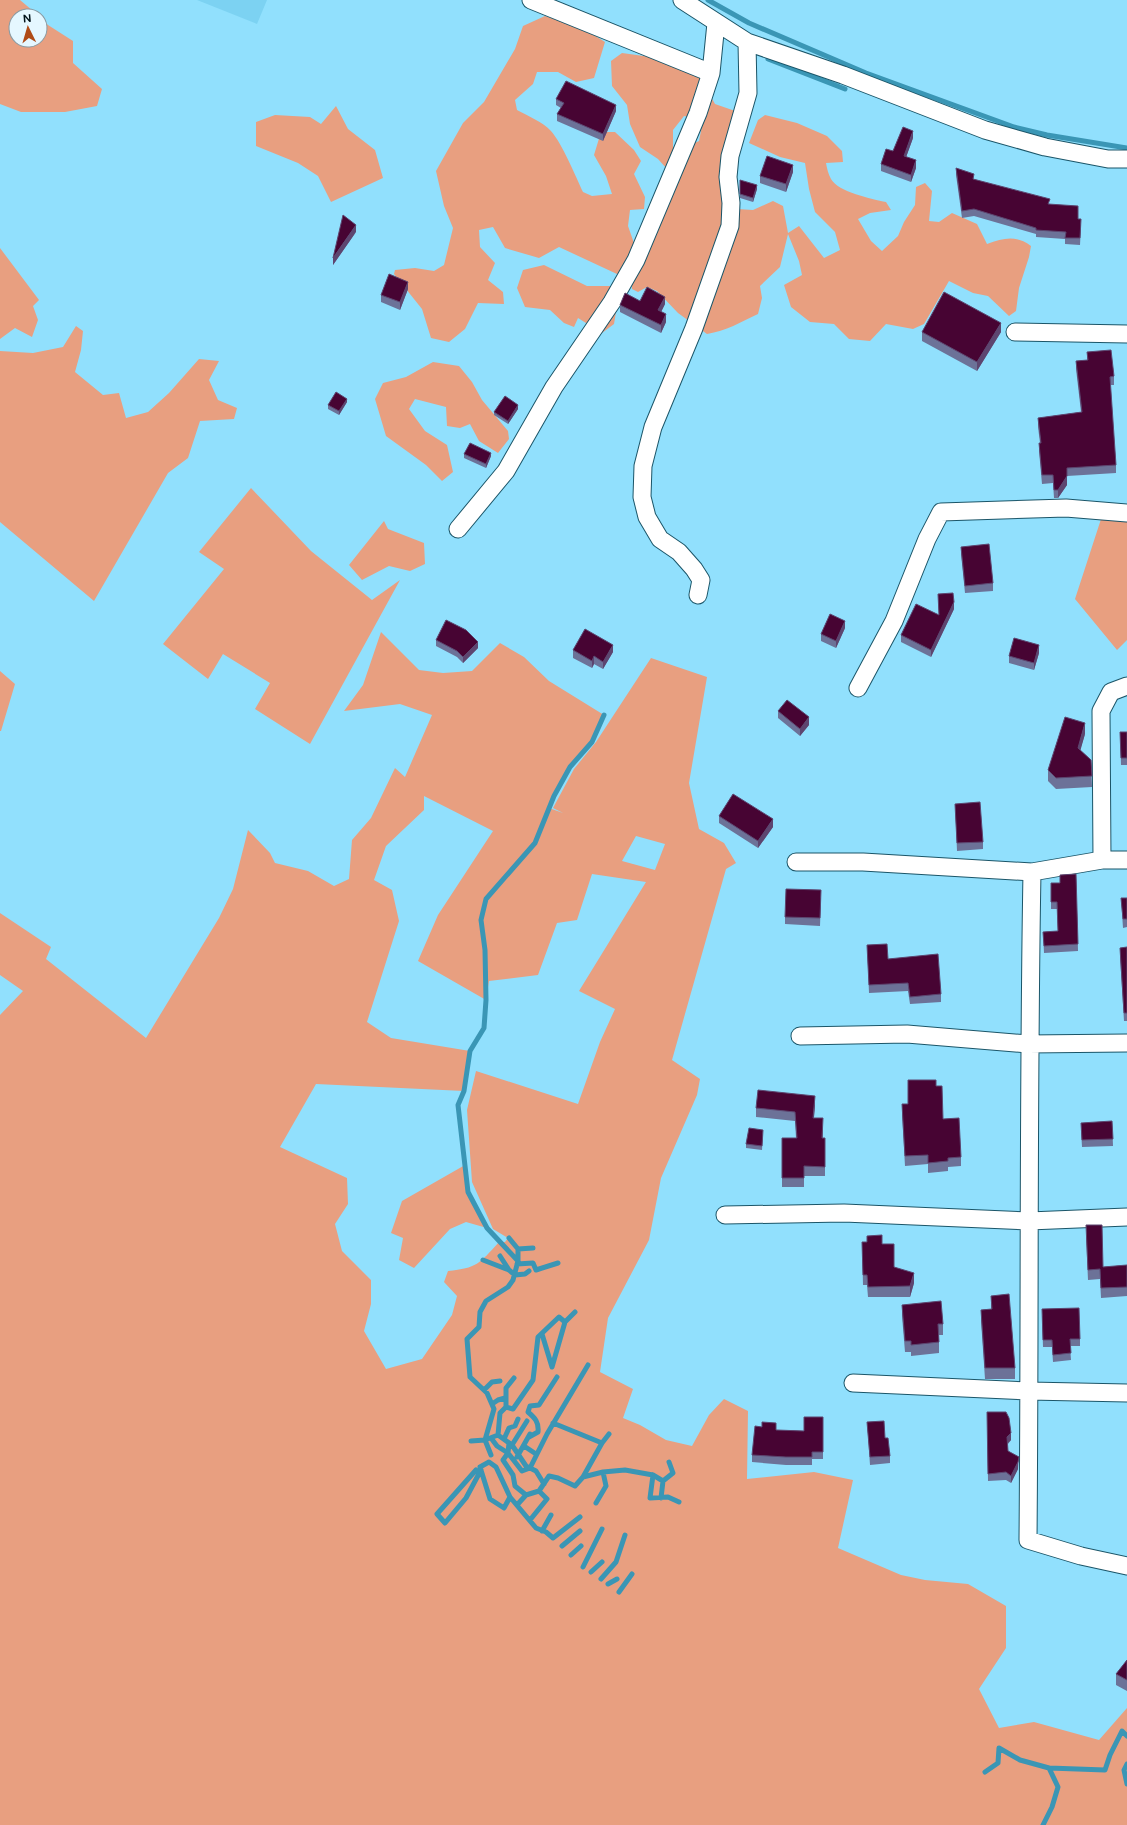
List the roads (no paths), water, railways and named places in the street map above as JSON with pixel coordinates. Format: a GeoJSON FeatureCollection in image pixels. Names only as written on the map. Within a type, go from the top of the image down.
{"type":"FeatureCollection","features":[{"type":"Feature","properties":{"kind":"street"},"geometry":{"type":"LineString","coordinates":[[531,0],[711,73]]}},
{"type":"Feature","properties":{"kind":"street"},"geometry":{"type":"LineString","coordinates":[[682,0],[747,42],[843,75],[985,130],[1045,148],[1108,159],[1127,159]]}},
{"type":"Feature","properties":{"kind":"street"},"geometry":{"type":"LineString","coordinates":[[458,529],[506,471],[554,388],[612,302],[636,260],[695,120],[711,73],[716,23]]}},
{"type":"Feature","properties":{"kind":"street"},"geometry":{"type":"LineString","coordinates":[[698,595],[701,580],[694,569],[679,552],[660,539],[647,517],[642,497],[643,466],[653,427],[694,328],[730,226],[731,203],[728,177],[730,156],[748,93],[747,42]]}},
{"type":"Feature","properties":{"kind":"street"},"geometry":{"type":"LineString","coordinates":[[1015,332],[1127,334]]}},
{"type":"Feature","properties":{"kind":"street"},"geometry":{"type":"LineString","coordinates":[[858,688],[894,621],[927,539],[941,512],[1066,508],[1127,513]]}},
{"type":"Feature","properties":{"kind":"street"},"geometry":{"type":"LineString","coordinates":[[1102,860],[1101,711],[1111,692],[1127,686]]}},
{"type":"Feature","properties":{"kind":"street"},"geometry":{"type":"LineString","coordinates":[[796,862],[863,862],[1032,872],[1102,860],[1127,860]]}},
{"type":"Feature","properties":{"kind":"street"},"geometry":{"type":"LineString","coordinates":[[1032,872],[1028,1044],[1028,1540],[1104,1562],[1127,1566]]}},
{"type":"Feature","properties":{"kind":"street"},"geometry":{"type":"LineString","coordinates":[[800,1036],[907,1034],[1028,1044],[1127,1043]]}},
{"type":"Feature","properties":{"kind":"street"},"geometry":{"type":"LineString","coordinates":[[725,1215],[844,1213],[1029,1221],[1127,1217]]}},
{"type":"Feature","properties":{"kind":"street"},"geometry":{"type":"LineString","coordinates":[[852,1384],[1029,1391],[1127,1393]]}},
{"type":"Feature","properties":{"kind":"waterway"},"geometry":{"type":"LineString","coordinates":[[708,0],[749,23],[866,73],[1014,127],[1047,135],[1127,148]]}},
{"type":"Feature","properties":{"kind":"waterway"},"geometry":{"type":"LineString","coordinates":[[768,59],[845,89]]}},
{"type":"Feature","properties":{"kind":"waterway"},"geometry":{"type":"LineString","coordinates":[[518,1261],[487,1228],[468,1192],[458,1105],[464,1091],[470,1051],[484,1028],[486,1000],[485,950],[481,920],[486,899],[535,843],[554,796],[570,767],[592,742],[604,715]]}},
{"type":"Feature","properties":{"kind":"waterway"},"geometry":{"type":"LineString","coordinates":[[491,1455],[485,1440],[494,1409],[487,1393],[470,1377],[467,1339],[479,1327],[480,1312],[486,1301],[508,1287],[513,1280],[518,1261],[518,1249],[509,1238]]}},
{"type":"Feature","properties":{"kind":"waterway"},"geometry":{"type":"LineString","coordinates":[[518,1249],[533,1248]]}},
{"type":"Feature","properties":{"kind":"waterway"},"geometry":{"type":"LineString","coordinates":[[500,1256],[509,1270]]}},
{"type":"Feature","properties":{"kind":"waterway"},"geometry":{"type":"LineString","coordinates":[[483,1260],[509,1270],[515,1275],[525,1274],[529,1271]]}},
{"type":"Feature","properties":{"kind":"waterway"},"geometry":{"type":"LineString","coordinates":[[517,1264],[533,1263],[536,1270],[558,1263]]}},
{"type":"Feature","properties":{"kind":"waterway"},"geometry":{"type":"LineString","coordinates":[[498,1435],[500,1413],[506,1407],[513,1409],[533,1380],[538,1337],[559,1317],[565,1322],[575,1312]]}},
{"type":"Feature","properties":{"kind":"waterway"},"geometry":{"type":"LineString","coordinates":[[542,1334],[552,1367],[565,1322]]}},
{"type":"Feature","properties":{"kind":"waterway"},"geometry":{"type":"LineString","coordinates":[[509,1443],[508,1453],[522,1471],[530,1468],[547,1434],[588,1365]]}},
{"type":"Feature","properties":{"kind":"waterway"},"geometry":{"type":"LineString","coordinates":[[529,1437],[538,1432],[536,1420],[528,1412],[530,1406],[539,1405],[557,1377]]}},
{"type":"Feature","properties":{"kind":"waterway"},"geometry":{"type":"LineString","coordinates":[[506,1407],[506,1388],[514,1378]]}},
{"type":"Feature","properties":{"kind":"waterway"},"geometry":{"type":"LineString","coordinates":[[484,1390],[492,1382],[500,1381]]}},
{"type":"Feature","properties":{"kind":"waterway"},"geometry":{"type":"LineString","coordinates":[[492,1404],[505,1398]]}},
{"type":"Feature","properties":{"kind":"waterway"},"geometry":{"type":"LineString","coordinates":[[504,1439],[509,1428],[515,1426],[518,1419]]}},
{"type":"Feature","properties":{"kind":"waterway"},"geometry":{"type":"LineString","coordinates":[[512,1445],[527,1421]]}},
{"type":"Feature","properties":{"kind":"waterway"},"geometry":{"type":"LineString","coordinates":[[553,1423],[602,1443]]}},
{"type":"Feature","properties":{"kind":"waterway"},"geometry":{"type":"LineString","coordinates":[[517,1457],[530,1434]]}},
{"type":"Feature","properties":{"kind":"waterway"},"geometry":{"type":"LineString","coordinates":[[583,1477],[602,1443],[609,1434]]}},
{"type":"Feature","properties":{"kind":"waterway"},"geometry":{"type":"LineString","coordinates":[[471,1441],[485,1440],[498,1435],[512,1445],[526,1466],[536,1471],[544,1484]]}},
{"type":"Feature","properties":{"kind":"waterway"},"geometry":{"type":"LineString","coordinates":[[491,1438],[497,1446],[508,1453],[503,1460],[513,1475],[515,1486],[526,1495]]}},
{"type":"Feature","properties":{"kind":"waterway"},"geometry":{"type":"LineString","coordinates":[[524,1446],[536,1454]]}},
{"type":"Feature","properties":{"kind":"waterway"},"geometry":{"type":"LineString","coordinates":[[480,1467],[489,1462],[496,1467],[510,1497]]}},
{"type":"Feature","properties":{"kind":"waterway"},"geometry":{"type":"LineString","coordinates":[[653,1475],[663,1481],[673,1473],[669,1462]]}},
{"type":"Feature","properties":{"kind":"waterway"},"geometry":{"type":"LineString","coordinates":[[480,1467],[490,1499],[504,1508],[510,1497],[536,1528],[546,1532],[553,1538],[580,1517]]}},
{"type":"Feature","properties":{"kind":"waterway"},"geometry":{"type":"LineString","coordinates":[[476,1470],[437,1514],[445,1523],[466,1498],[481,1470]]}},
{"type":"Feature","properties":{"kind":"waterway"},"geometry":{"type":"LineString","coordinates":[[517,1505],[526,1495],[539,1491],[549,1476],[558,1478],[575,1486],[583,1477],[603,1472],[625,1470],[653,1475],[650,1498],[668,1497],[679,1502]]}},
{"type":"Feature","properties":{"kind":"waterway"},"geometry":{"type":"LineString","coordinates":[[596,1503],[606,1486],[603,1472]]}},
{"type":"Feature","properties":{"kind":"waterway"},"geometry":{"type":"LineString","coordinates":[[661,1498],[663,1481]]}},
{"type":"Feature","properties":{"kind":"waterway"},"geometry":{"type":"LineString","coordinates":[[530,1520],[547,1499],[539,1491]]}},
{"type":"Feature","properties":{"kind":"waterway"},"geometry":{"type":"LineString","coordinates":[[542,1531],[551,1515]]}},
{"type":"Feature","properties":{"kind":"waterway"},"geometry":{"type":"LineString","coordinates":[[583,1567],[602,1529]]}},
{"type":"Feature","properties":{"kind":"waterway"},"geometry":{"type":"LineString","coordinates":[[562,1546],[580,1531]]}},
{"type":"Feature","properties":{"kind":"waterway"},"geometry":{"type":"LineString","coordinates":[[601,1579],[616,1562],[625,1535]]}},
{"type":"Feature","properties":{"kind":"waterway"},"geometry":{"type":"LineString","coordinates":[[571,1555],[581,1546]]}},
{"type":"Feature","properties":{"kind":"waterway"},"geometry":{"type":"LineString","coordinates":[[591,1572],[602,1562]]}},
{"type":"Feature","properties":{"kind":"waterway"},"geometry":{"type":"LineString","coordinates":[[619,1592],[632,1574]]}},
{"type":"Feature","properties":{"kind":"waterway"},"geometry":{"type":"LineString","coordinates":[[608,1584],[617,1579]]}},
{"type":"Feature","properties":{"kind":"waterway"},"geometry":{"type":"LineString","coordinates":[[1043,1825],[1052,1807],[1058,1787],[1049,1768],[1105,1770],[1110,1755],[1122,1731],[1127,1736]]}},
{"type":"Feature","properties":{"kind":"waterway"},"geometry":{"type":"LineString","coordinates":[[985,1772],[998,1763],[999,1748],[1020,1760],[1049,1768]]}},
{"type":"Feature","properties":{"kind":"waterway"},"geometry":{"type":"LineString","coordinates":[[1127,1764],[1124,1770],[1127,1784]]}}]}
